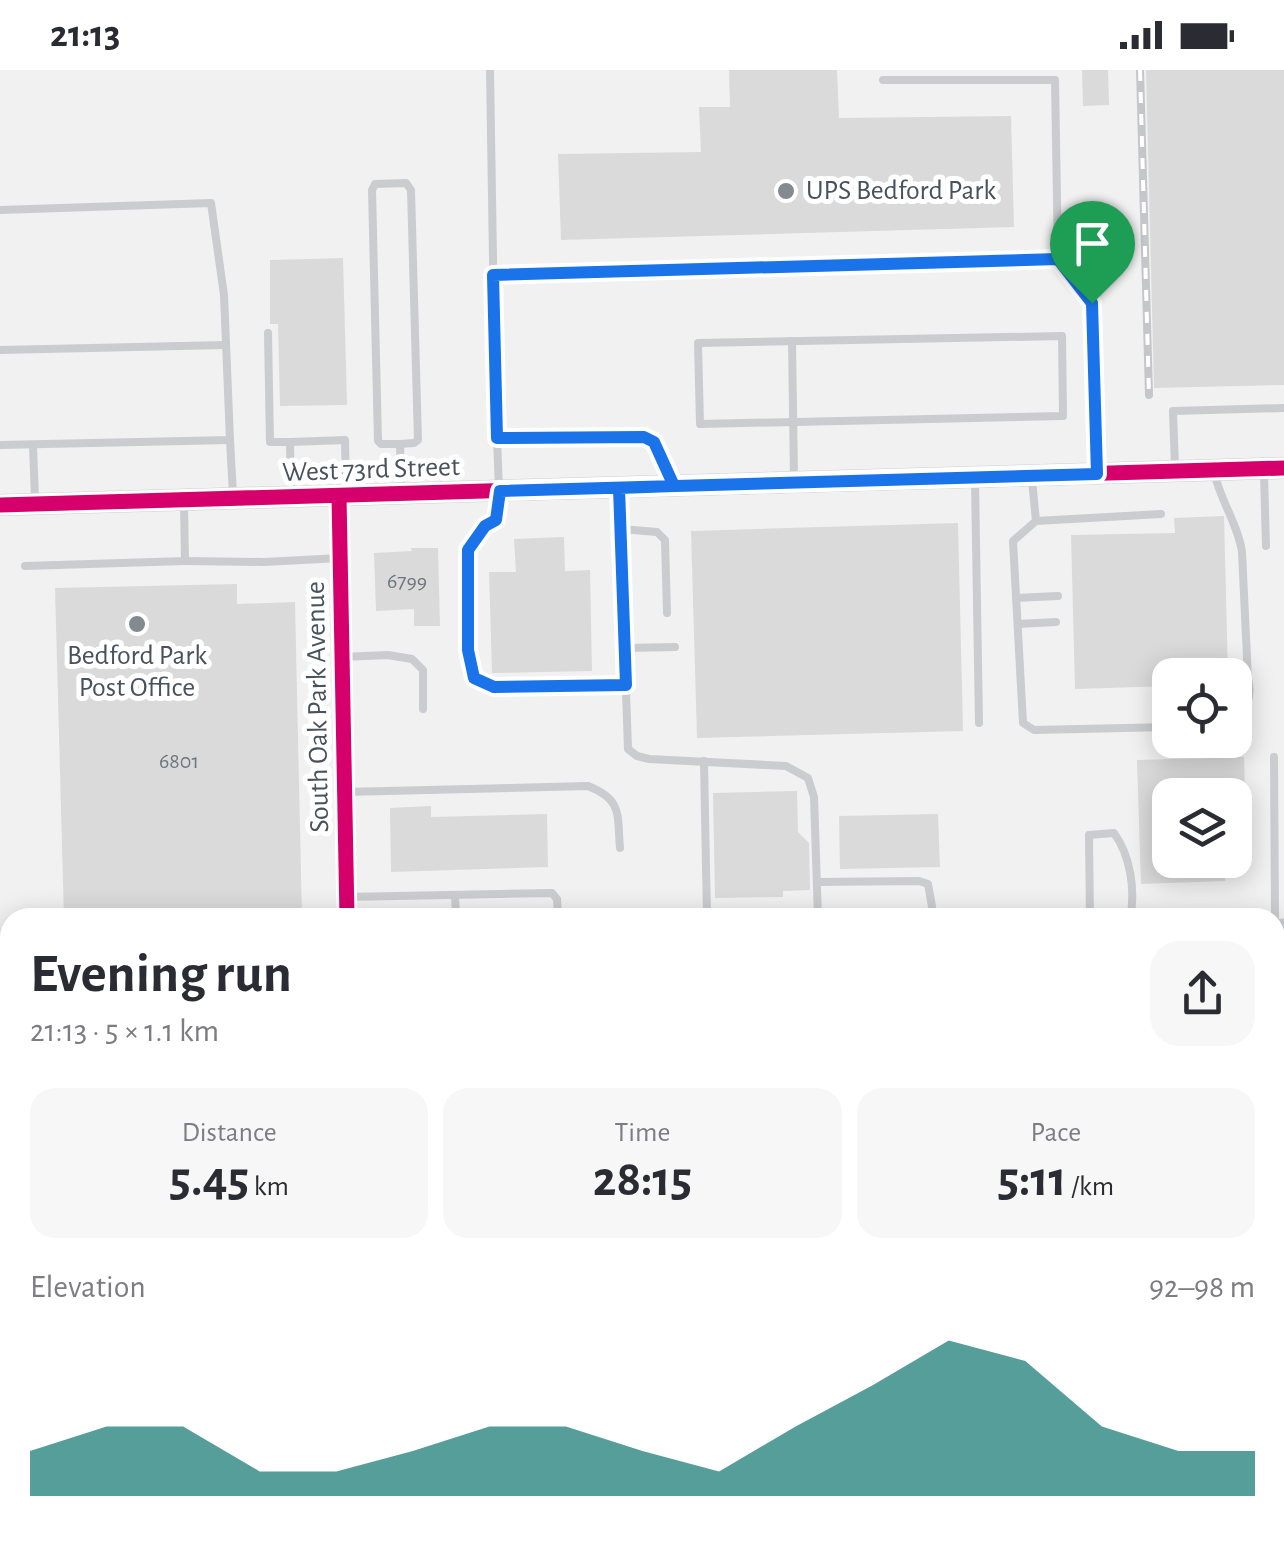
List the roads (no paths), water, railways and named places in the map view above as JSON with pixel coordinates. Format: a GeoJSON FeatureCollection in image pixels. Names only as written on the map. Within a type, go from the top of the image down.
{"type":"FeatureCollection","features":[{"type":"Feature","properties":{"kind":"street","name":"West 73rd Street"},"geometry":{"type":"LineString","coordinates":[[0,504],[1274,468]]}},
{"type":"Feature","properties":{"kind":"street","name":"South Oak Park Avenue"},"geometry":{"type":"LineString","coordinates":[[343,496],[340,558],[347,908]]}},
{"type":"Feature","properties":{"kind":"lane"},"geometry":{"type":"LineString","coordinates":[[490,70],[500,491],[496,520],[485,526],[468,550],[468,650],[474,678],[494,687],[626,685]]}},
{"type":"Feature","properties":{"kind":"lane"},"geometry":{"type":"LineString","coordinates":[[883,80],[1054,75],[1058,259],[1092,303],[1097,474]]}},
{"type":"Feature","properties":{"kind":"lane"},"geometry":{"type":"LineString","coordinates":[[406,183],[411,190],[418,440],[414,444],[400,444],[378,441],[372,190],[376,184],[406,183]]}},
{"type":"Feature","properties":{"kind":"lane"},"geometry":{"type":"LineString","coordinates":[[0,210],[211,203],[224,295],[233,499]]}},
{"type":"Feature","properties":{"kind":"lane"},"geometry":{"type":"LineString","coordinates":[[493,275],[1058,259]]}},
{"type":"Feature","properties":{"kind":"lane"},"geometry":{"type":"LineString","coordinates":[[268,333],[270,442],[344,440],[343,496]]}},
{"type":"Feature","properties":{"kind":"lane"},"geometry":{"type":"LineString","coordinates":[[1062,336],[1063,416],[792,422],[700,424],[698,344],[1062,336]]}},
{"type":"Feature","properties":{"kind":"lane"},"geometry":{"type":"LineString","coordinates":[[792,342],[794,482]]}},
{"type":"Feature","properties":{"kind":"lane"},"geometry":{"type":"LineString","coordinates":[[0,350],[226,345]]}},
{"type":"Feature","properties":{"kind":"lane"},"geometry":{"type":"LineString","coordinates":[[1176,472],[1173,411],[1284,408]]}},
{"type":"Feature","properties":{"kind":"lane"},"geometry":{"type":"LineString","coordinates":[[497,438],[644,437],[654,442],[674,486]]}},
{"type":"Feature","properties":{"kind":"lane"},"geometry":{"type":"LineString","coordinates":[[0,446],[230,440]]}},
{"type":"Feature","properties":{"kind":"lane"},"geometry":{"type":"LineString","coordinates":[[290,442],[292,497]]}},
{"type":"Feature","properties":{"kind":"lane"},"geometry":{"type":"LineString","coordinates":[[400,444],[402,494]]}},
{"type":"Feature","properties":{"kind":"lane"},"geometry":{"type":"LineString","coordinates":[[33,445],[36,504]]}},
{"type":"Feature","properties":{"kind":"lane"},"geometry":{"type":"LineString","coordinates":[[1266,546],[1274,468]]}},
{"type":"Feature","properties":{"kind":"lane"},"geometry":{"type":"LineString","coordinates":[[1214,470],[1218,492],[1240,537],[1247,658]]}},
{"type":"Feature","properties":{"kind":"lane"},"geometry":{"type":"LineString","coordinates":[[1032,476],[1036,521]]}},
{"type":"Feature","properties":{"kind":"lane"},"geometry":{"type":"LineString","coordinates":[[975,477],[979,724]]}},
{"type":"Feature","properties":{"kind":"lane"},"geometry":{"type":"LineString","coordinates":[[619,488],[628,749],[636,756],[650,759],[786,766],[808,778],[814,797],[818,908]]}},
{"type":"Feature","properties":{"kind":"lane"},"geometry":{"type":"LineString","coordinates":[[184,500],[185,561]]}},
{"type":"Feature","properties":{"kind":"lane"},"geometry":{"type":"LineString","coordinates":[[1152,727],[1034,730],[1022,722],[1013,541],[1036,521],[1160,514]]}},
{"type":"Feature","properties":{"kind":"lane"},"geometry":{"type":"LineString","coordinates":[[620,530],[657,532],[665,540],[667,613]]}},
{"type":"Feature","properties":{"kind":"lane"},"geometry":{"type":"LineString","coordinates":[[24,566],[340,558]]}},
{"type":"Feature","properties":{"kind":"lane"},"geometry":{"type":"LineString","coordinates":[[1016,598],[1058,596]]}},
{"type":"Feature","properties":{"kind":"lane"},"geometry":{"type":"LineString","coordinates":[[1018,624],[1056,622]]}},
{"type":"Feature","properties":{"kind":"lane"},"geometry":{"type":"LineString","coordinates":[[625,648],[675,647]]}},
{"type":"Feature","properties":{"kind":"lane"},"geometry":{"type":"LineString","coordinates":[[342,657],[388,654],[412,659],[423,670],[423,709]]}},
{"type":"Feature","properties":{"kind":"lane"},"geometry":{"type":"LineString","coordinates":[[1274,756],[1275,908]]}},
{"type":"Feature","properties":{"kind":"lane"},"geometry":{"type":"LineString","coordinates":[[704,762],[707,908]]}},
{"type":"Feature","properties":{"kind":"lane"},"geometry":{"type":"LineString","coordinates":[[345,792],[588,786],[611,798],[616,808],[620,848]]}},
{"type":"Feature","properties":{"kind":"lane"},"geometry":{"type":"LineString","coordinates":[[1090,908],[1088,835],[1114,833],[1124,846],[1130,908]]}},
{"type":"Feature","properties":{"kind":"lane"},"geometry":{"type":"LineString","coordinates":[[817,882],[919,881],[928,884],[932,908]]}},
{"type":"Feature","properties":{"kind":"lane"},"geometry":{"type":"LineString","coordinates":[[347,897],[552,893],[557,908]]}},
{"type":"Feature","properties":{"kind":"lane"},"geometry":{"type":"LineString","coordinates":[[455,895],[456,908]]}},
{"type":"Feature","properties":{"kind":"railway"},"geometry":{"type":"LineString","coordinates":[[1140,70],[1149,395]]}},
{"type":"Feature","properties":{"kind":"place","name":"UPS Bedford Park"},"geometry":{"type":"Point","coordinates":[786,191]}},
{"type":"Feature","properties":{"kind":"place","name":"Bedford Park Post Office"},"geometry":{"type":"Point","coordinates":[137,624]}}]}
